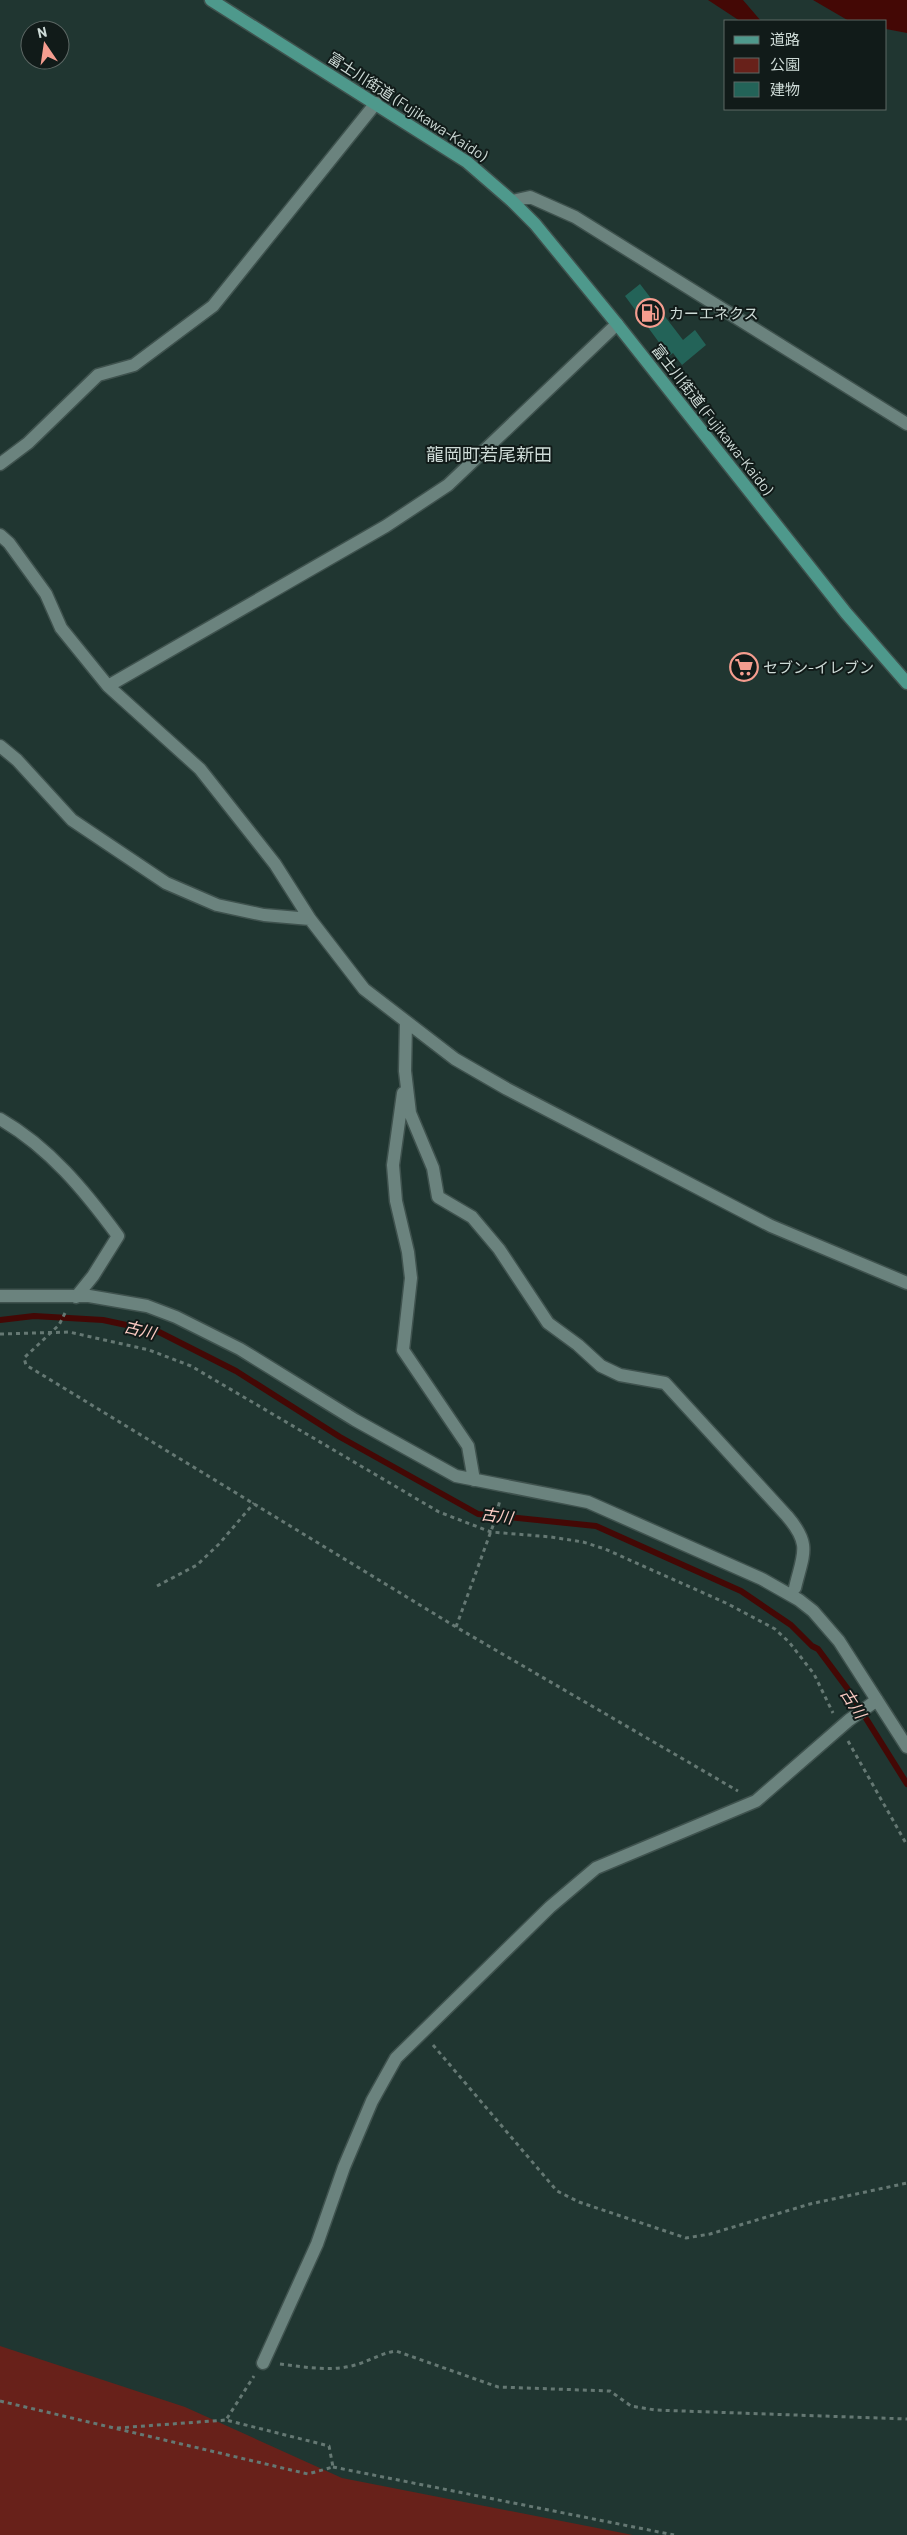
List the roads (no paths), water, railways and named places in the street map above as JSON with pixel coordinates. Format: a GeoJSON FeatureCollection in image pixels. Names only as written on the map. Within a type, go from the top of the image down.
{"type":"FeatureCollection","features":[{"type":"Feature","properties":{"kind":"main road","name":"富士川街道 (Fujikawa-Kaido)"},"geometry":{"type":"LineString","coordinates":[[211,0],[467,162],[512,201],[535,224],[617,324],[834,598],[897,674],[907,683]]}},
{"type":"Feature","properties":{"kind":"street"},"geometry":{"type":"LineString","coordinates":[[0,464],[28,443],[98,375],[134,365],[213,306],[376,103]]}},
{"type":"Feature","properties":{"kind":"street"},"geometry":{"type":"LineString","coordinates":[[512,201],[530,197],[575,217],[907,424]]}},
{"type":"Feature","properties":{"kind":"street"},"geometry":{"type":"LineString","coordinates":[[108,686],[386,526],[448,485],[617,324]]}},
{"type":"Feature","properties":{"kind":"street"},"geometry":{"type":"LineString","coordinates":[[0,536],[9,543],[46,594],[61,628],[108,686],[200,769],[275,864],[310,920],[364,988],[406,1023],[455,1059],[507,1089],[762,1222],[907,1283]]}},
{"type":"Feature","properties":{"kind":"street"},"geometry":{"type":"LineString","coordinates":[[0,746],[18,760],[72,820],[166,883],[216,904],[264,915],[310,920]]}},
{"type":"Feature","properties":{"kind":"street"},"geometry":{"type":"LineString","coordinates":[[406,1023],[405,1071],[393,1165],[396,1201],[408,1252],[411,1278],[404,1350],[468,1446],[474,1480]]}},
{"type":"Feature","properties":{"kind":"street"},"geometry":{"type":"LineString","coordinates":[[405,1071],[410,1113],[433,1168],[438,1197],[472,1217],[499,1249],[548,1323],[578,1345],[601,1366],[620,1375],[665,1382],[800,1530],[804,1551],[795,1588]]}},
{"type":"Feature","properties":{"kind":"street"},"geometry":{"type":"LineString","coordinates":[[0,1119],[48,1154],[85,1191],[118,1236],[93,1276],[76,1297]]}},
{"type":"Feature","properties":{"kind":"street"},"geometry":{"type":"LineString","coordinates":[[0,1296],[96,1297],[146,1306],[202,1328],[426,1462],[456,1476],[595,1504],[781,1588],[813,1611],[839,1641],[874,1702],[907,1747]]}},
{"type":"Feature","properties":{"kind":"street"},"geometry":{"type":"LineString","coordinates":[[262,2362],[317,2244],[344,2167],[372,2101],[396,2058],[550,1907],[596,1868],[756,1801],[845,1724],[874,1702]]}},
{"type":"Feature","properties":{"kind":"waterway","name":"古川"},"geometry":{"type":"LineString","coordinates":[[0,1320],[34,1316],[103,1320],[159,1332],[236,1371],[340,1437],[478,1514],[596,1526],[741,1591],[791,1625],[812,1646],[818,1649],[847,1688],[907,1784]]}},
{"type":"Feature","properties":{"kind":"place","name":"カーエネクス"},"geometry":{"type":"Point","coordinates":[650,313]}},
{"type":"Feature","properties":{"kind":"place","name":"セブン-イレブン"},"geometry":{"type":"Point","coordinates":[744,667]}},
{"type":"Feature","properties":{"kind":"district","name":"龍岡町若尾新田"},"geometry":{"type":"Point","coordinates":[489,454]}}]}
